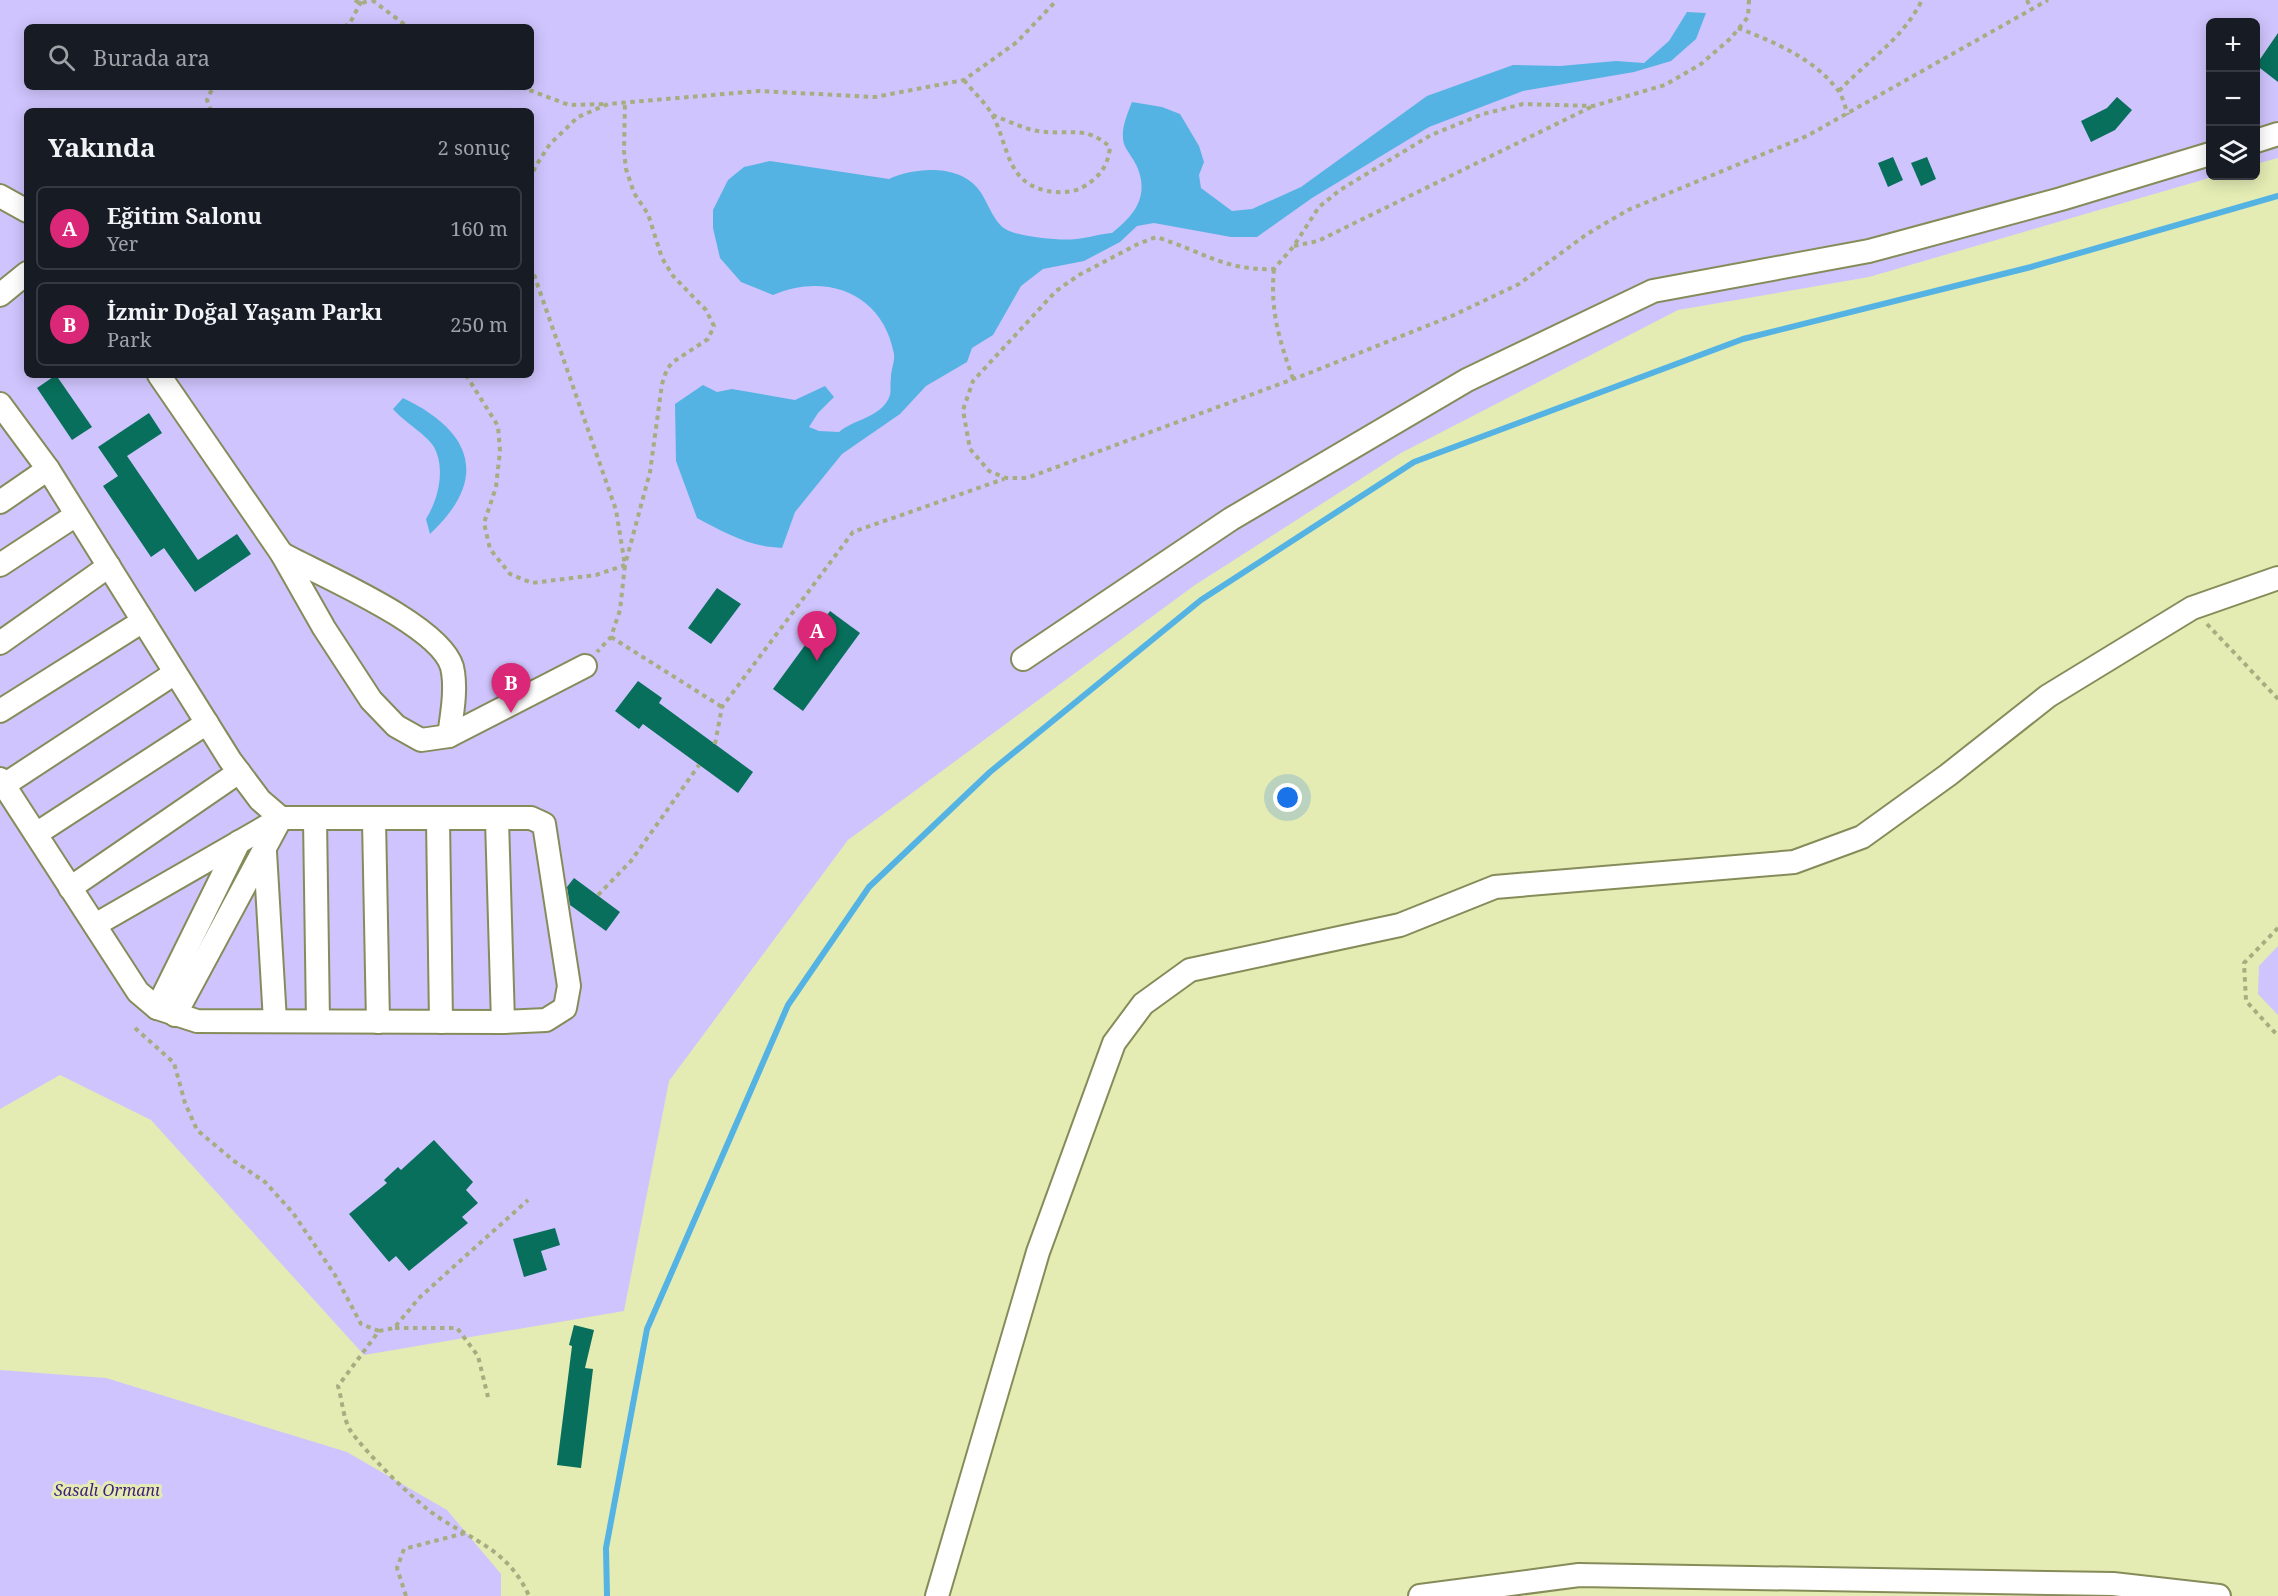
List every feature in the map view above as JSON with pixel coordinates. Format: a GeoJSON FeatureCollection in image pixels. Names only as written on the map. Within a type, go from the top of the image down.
{"type":"FeatureCollection","features":[{"type":"Feature","properties":{"kind":"street"},"geometry":{"type":"LineString","coordinates":[[2260,140],[2278,134]]}},
{"type":"Feature","properties":{"kind":"street"},"geometry":{"type":"LineString","coordinates":[[1023,659],[1231,519],[1467,380],[1653,291],[1869,251],[2061,199],[2206,156]]}},
{"type":"Feature","properties":{"kind":"street"},"geometry":{"type":"LineString","coordinates":[[0,196],[24,209]]}},
{"type":"Feature","properties":{"kind":"street"},"geometry":{"type":"LineString","coordinates":[[0,295],[24,275]]}},
{"type":"Feature","properties":{"kind":"street"},"geometry":{"type":"LineString","coordinates":[[161,378],[282,554],[324,628],[371,700],[396,726],[421,740],[449,736],[585,666]]}},
{"type":"Feature","properties":{"kind":"street"},"geometry":{"type":"LineString","coordinates":[[3,416],[48,469],[239,772],[260,800],[280,818]]}},
{"type":"Feature","properties":{"kind":"street"},"geometry":{"type":"LineString","coordinates":[[0,502],[48,469]]}},
{"type":"Feature","properties":{"kind":"street"},"geometry":{"type":"LineString","coordinates":[[0,565],[76,515]]}},
{"type":"Feature","properties":{"kind":"street"},"geometry":{"type":"LineString","coordinates":[[282,554],[418,627],[440,645],[452,667],[454,693],[449,736]]}},
{"type":"Feature","properties":{"kind":"street"},"geometry":{"type":"LineString","coordinates":[[0,643],[109,566]]}},
{"type":"Feature","properties":{"kind":"street"},"geometry":{"type":"LineString","coordinates":[[937,1596],[1038,1252],[1114,1043],[1143,1005],[1190,970],[1400,925],[1495,887],[1794,862],[1862,837],[1948,775],[2048,696],[2192,608],[2278,578]]}},
{"type":"Feature","properties":{"kind":"street"},"geometry":{"type":"LineString","coordinates":[[0,711],[143,621]]}},
{"type":"Feature","properties":{"kind":"street"},"geometry":{"type":"LineString","coordinates":[[94,925],[280,818],[497,820],[531,818],[544,824],[569,986],[565,1008],[546,1020],[503,1022],[197,1021],[166,1011],[138,992],[94,925],[70,888],[2,782],[175,673]]}},
{"type":"Feature","properties":{"kind":"street"},"geometry":{"type":"LineString","coordinates":[[36,834],[207,723]]}},
{"type":"Feature","properties":{"kind":"street"},"geometry":{"type":"LineString","coordinates":[[70,888],[239,772]]}},
{"type":"Feature","properties":{"kind":"street"},"geometry":{"type":"LineString","coordinates":[[166,1011],[265,851],[280,818]]}},
{"type":"Feature","properties":{"kind":"street"},"geometry":{"type":"LineString","coordinates":[[315,819],[318,1021]]}},
{"type":"Feature","properties":{"kind":"street"},"geometry":{"type":"LineString","coordinates":[[374,820],[378,1022]]}},
{"type":"Feature","properties":{"kind":"street"},"geometry":{"type":"LineString","coordinates":[[438,820],[441,1022]]}},
{"type":"Feature","properties":{"kind":"street"},"geometry":{"type":"LineString","coordinates":[[497,820],[503,1022]]}},
{"type":"Feature","properties":{"kind":"street"},"geometry":{"type":"LineString","coordinates":[[166,1011],[239,842]]}},
{"type":"Feature","properties":{"kind":"street"},"geometry":{"type":"LineString","coordinates":[[265,851],[275,1021]]}},
{"type":"Feature","properties":{"kind":"street"},"geometry":{"type":"LineString","coordinates":[[1420,1596],[1578,1575],[2113,1584],[2219,1596]]}},
{"type":"Feature","properties":{"kind":"path"},"geometry":{"type":"LineString","coordinates":[[355,0],[361,2],[371,0],[404,24]]}},
{"type":"Feature","properties":{"kind":"path"},"geometry":{"type":"LineString","coordinates":[[529,90],[569,105],[608,104],[759,91],[876,97],[964,80],[1017,42],[1057,0]]}},
{"type":"Feature","properties":{"kind":"path"},"geometry":{"type":"LineString","coordinates":[[1293,246],[1318,241],[1593,106],[1665,85],[1701,64],[1738,28],[1748,17],[1749,0]]}},
{"type":"Feature","properties":{"kind":"path"},"geometry":{"type":"LineString","coordinates":[[1839,91],[1858,71],[1887,48],[1906,27],[1922,0]]}},
{"type":"Feature","properties":{"kind":"path"},"geometry":{"type":"LineString","coordinates":[[2026,0],[2031,9]]}},
{"type":"Feature","properties":{"kind":"path"},"geometry":{"type":"LineString","coordinates":[[715,744],[722,707],[854,532],[1006,478],[1027,478],[1293,379],[1474,306],[1519,284],[1587,234],[1628,210],[1807,136],[1848,116],[2048,0]]}},
{"type":"Feature","properties":{"kind":"path"},"geometry":{"type":"LineString","coordinates":[[348,24],[361,2]]}},
{"type":"Feature","properties":{"kind":"path"},"geometry":{"type":"LineString","coordinates":[[1738,28],[1793,52],[1839,91],[1848,116]]}},
{"type":"Feature","properties":{"kind":"path"},"geometry":{"type":"LineString","coordinates":[[964,80],[992,116],[1011,163],[1021,180],[1033,188],[1056,192],[1078,190],[1090,183],[1108,164],[1110,147],[1098,136],[1080,130],[1056,133],[1034,130],[992,116]]}},
{"type":"Feature","properties":{"kind":"path"},"geometry":{"type":"LineString","coordinates":[[210,108],[207,100],[212,90]]}},
{"type":"Feature","properties":{"kind":"path"},"geometry":{"type":"LineString","coordinates":[[585,666],[611,637],[620,610],[625,565],[650,472],[662,384],[667,369],[673,362],[708,339],[714,326],[706,310],[673,276],[662,258],[648,214],[634,193],[626,169],[624,151],[625,102]]}},
{"type":"Feature","properties":{"kind":"path"},"geometry":{"type":"LineString","coordinates":[[534,170],[550,144],[578,117],[608,104]]}},
{"type":"Feature","properties":{"kind":"path"},"geometry":{"type":"LineString","coordinates":[[1293,379],[1273,317],[1271,298],[1274,269],[1293,246],[1319,207],[1340,190],[1372,174],[1431,135],[1483,114],[1523,104],[1593,106]]}},
{"type":"Feature","properties":{"kind":"path"},"geometry":{"type":"LineString","coordinates":[[1006,478],[989,471],[970,449],[963,410],[973,381],[1056,291],[1079,274],[1156,237],[1248,270],[1274,269]]}},
{"type":"Feature","properties":{"kind":"path"},"geometry":{"type":"LineString","coordinates":[[534,275],[616,510],[625,565]]}},
{"type":"Feature","properties":{"kind":"path"},"geometry":{"type":"LineString","coordinates":[[468,378],[498,426],[500,451],[496,487],[484,523],[490,549],[510,574],[532,584],[596,575],[625,565]]}},
{"type":"Feature","properties":{"kind":"path"},"geometry":{"type":"LineString","coordinates":[[2192,608],[2278,699]]}},
{"type":"Feature","properties":{"kind":"path"},"geometry":{"type":"LineString","coordinates":[[611,637],[722,707]]}},
{"type":"Feature","properties":{"kind":"path"},"geometry":{"type":"LineString","coordinates":[[597,895],[631,861],[699,765]]}},
{"type":"Feature","properties":{"kind":"path"},"geometry":{"type":"LineString","coordinates":[[2278,928],[2244,963],[2246,1001],[2278,1036]]}},
{"type":"Feature","properties":{"kind":"path"},"geometry":{"type":"LineString","coordinates":[[135,1028],[174,1063],[185,1103],[197,1130],[234,1161],[266,1182],[318,1248],[361,1324],[380,1332]]}},
{"type":"Feature","properties":{"kind":"path"},"geometry":{"type":"LineString","coordinates":[[394,1328],[420,1297],[528,1200]]}},
{"type":"Feature","properties":{"kind":"path"},"geometry":{"type":"LineString","coordinates":[[488,1397],[478,1356],[457,1328],[394,1328],[380,1332],[338,1386],[349,1428],[376,1461],[436,1516],[466,1533],[509,1563],[529,1596]]}},
{"type":"Feature","properties":{"kind":"path"},"geometry":{"type":"LineString","coordinates":[[406,1596],[397,1568],[404,1549],[466,1533]]}},
{"type":"Feature","properties":{"kind":"green space"},"geometry":{"type":"Polygon","coordinates":[[[0,0],[2278,0],[2278,158],[2260,163],[2260,18],[2206,18],[2206,179],[1869,277],[1678,310],[1401,453],[1195,585],[848,840],[669,1081],[624,1311],[364,1355],[151,1120],[60,1075],[0,1109],[0,0]]]}},
{"type":"Feature","properties":{"kind":"green space"},"geometry":{"type":"Polygon","coordinates":[[[2278,946],[2278,1015],[2258,994],[2259,966],[2278,946]]]}},
{"type":"Feature","properties":{"kind":"green space","name":"Sasalı Ormanı"},"geometry":{"type":"Polygon","coordinates":[[[0,1370],[106,1378],[347,1452],[447,1510],[501,1574],[501,1596],[0,1596],[0,1370]]]}},
{"type":"Feature","properties":{"kind":"water"},"geometry":{"type":"Polygon","coordinates":[[[1687,12],[1706,13],[1696,39],[1671,61],[1634,72],[1523,91],[1429,127],[1312,198],[1257,237],[1231,237],[1154,223],[1137,226],[1120,242],[1084,261],[1043,269],[1021,286],[993,335],[972,348],[967,362],[926,386],[900,414],[842,454],[795,512],[782,548],[748,542],[697,518],[676,461],[675,404],[703,385],[717,392],[732,389],[795,400],[825,386],[834,397],[818,413],[809,427],[819,431],[839,432],[875,413],[890,395],[894,354],[888,333],[878,316],[865,302],[832,287],[793,288],[773,295],[741,282],[720,258],[713,228],[713,210],[728,180],[744,167],[770,161],[889,179],[924,170],[949,172],[971,182],[979,190],[996,220],[1006,229],[1018,234],[1044,238],[1085,238],[1112,233],[1132,213],[1140,198],[1141,179],[1123,139],[1125,123],[1132,102],[1162,107],[1180,114],[1199,146],[1204,162],[1199,175],[1201,188],[1232,211],[1252,209],[1301,187],[1427,96],[1513,65],[1560,66],[1616,61],[1644,63],[1669,41],[1687,12]]]}},
{"type":"Feature","properties":{"kind":"water"},"geometry":{"type":"Polygon","coordinates":[[[403,398],[445,425],[458,441],[465,457],[466,475],[461,494],[449,513],[430,534],[426,519],[437,494],[440,465],[431,442],[393,409],[403,398]]]}},
{"type":"Feature","properties":{"kind":"building"},"geometry":{"type":"Polygon","coordinates":[[[2278,33],[2278,82],[2260,68],[2260,59],[2278,33]]]}},
{"type":"Feature","properties":{"kind":"building"},"geometry":{"type":"Polygon","coordinates":[[[2117,97],[2132,110],[2115,130],[2091,142],[2081,121],[2107,108],[2117,97]]]}},
{"type":"Feature","properties":{"kind":"building"},"geometry":{"type":"Polygon","coordinates":[[[1893,157],[1903,180],[1888,187],[1878,163],[1893,157]]]}},
{"type":"Feature","properties":{"kind":"building"},"geometry":{"type":"Polygon","coordinates":[[[1927,157],[1936,179],[1921,186],[1911,163],[1927,157]]]}},
{"type":"Feature","properties":{"kind":"building"},"geometry":{"type":"Polygon","coordinates":[[[52,378],[58,378],[92,427],[72,440],[37,388],[52,378]]]}},
{"type":"Feature","properties":{"kind":"building"},"geometry":{"type":"Polygon","coordinates":[[[149,413],[162,433],[127,456],[198,560],[237,534],[251,554],[195,592],[164,548],[151,557],[103,486],[118,476],[98,447],[149,413]]]}},
{"type":"Feature","properties":{"kind":"building"},"geometry":{"type":"Polygon","coordinates":[[[717,588],[741,604],[711,644],[688,628],[717,588]]]}},
{"type":"Feature","properties":{"kind":"building"},"geometry":{"type":"Polygon","coordinates":[[[830,611],[860,633],[803,711],[773,689],[830,611]]]}},
{"type":"Feature","properties":{"kind":"building"},"geometry":{"type":"Polygon","coordinates":[[[638,681],[662,698],[659,703],[753,772],[738,793],[643,724],[639,729],[615,711],[638,681]]]}},
{"type":"Feature","properties":{"kind":"building"},"geometry":{"type":"Polygon","coordinates":[[[574,878],[620,912],[606,931],[570,905],[567,887],[574,878]]]}},
{"type":"Feature","properties":{"kind":"building"},"geometry":{"type":"Polygon","coordinates":[[[434,1140],[473,1182],[466,1190],[478,1203],[462,1217],[468,1223],[409,1271],[396,1256],[389,1262],[349,1214],[387,1183],[384,1180],[398,1167],[401,1170],[434,1140]]]}},
{"type":"Feature","properties":{"kind":"building"},"geometry":{"type":"Polygon","coordinates":[[[555,1228],[560,1245],[541,1251],[547,1270],[524,1277],[513,1239],[555,1228]]]}},
{"type":"Feature","properties":{"kind":"building"},"geometry":{"type":"Polygon","coordinates":[[[574,1325],[594,1330],[585,1368],[593,1369],[581,1468],[557,1465],[572,1346],[569,1345],[574,1325]]]}},
{"type":"Feature","properties":{"kind":"waterway"},"geometry":{"type":"LineString","coordinates":[[607,1596],[606,1548],[647,1329],[788,1005],[869,887],[990,772],[1201,600],[1414,462],[1743,339],[2031,267],[2278,196]]}},
{"type":"Feature","properties":{"kind":"place","name":"Eğitim Salonu"},"geometry":{"type":"Point","coordinates":[817,661]}},
{"type":"Feature","properties":{"kind":"place","name":"İzmir Doğal Yaşam Parkı"},"geometry":{"type":"Point","coordinates":[511,713]}}]}
